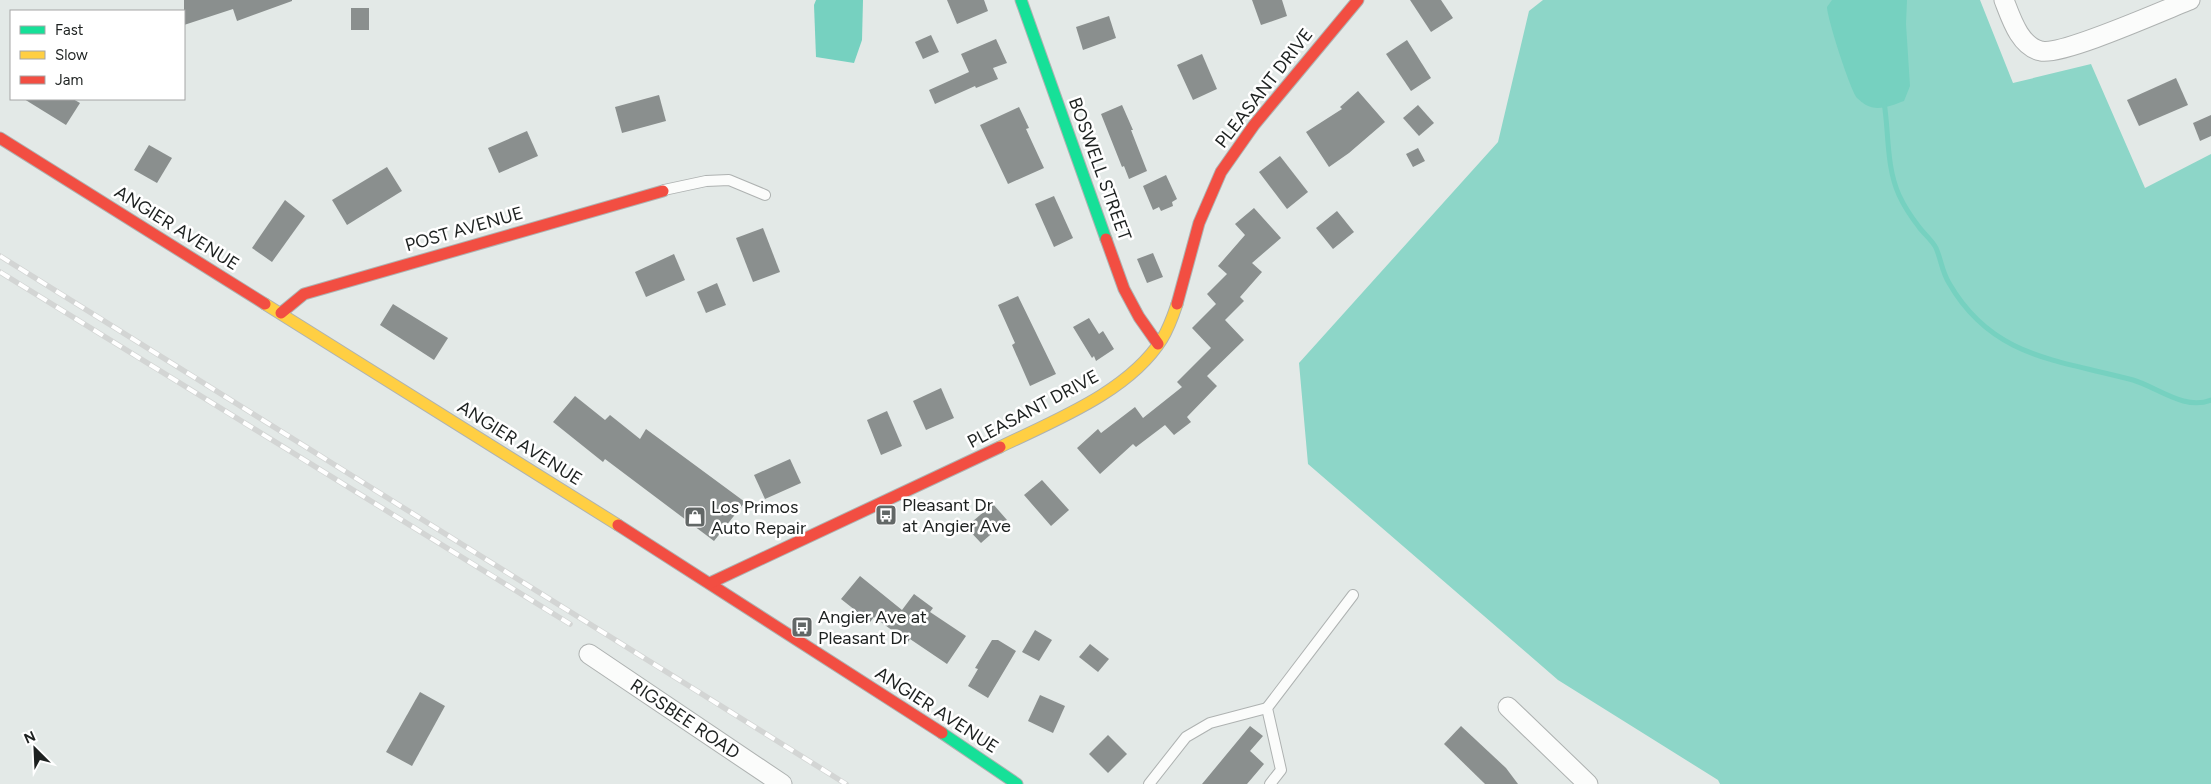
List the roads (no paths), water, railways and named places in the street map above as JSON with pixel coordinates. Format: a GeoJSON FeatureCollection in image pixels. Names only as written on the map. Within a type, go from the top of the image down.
{"type":"FeatureCollection","features":[{"type":"Feature","properties":{"kind":"street","name":"BOSWELL STREET"},"geometry":{"type":"LineString","coordinates":[[1021,0],[1124,289],[1139,318],[1158,344]]}},
{"type":"Feature","properties":{"kind":"street"},"geometry":{"type":"LineString","coordinates":[[2004,0],[2013,22],[2026,44],[2040,51],[2051,51],[2080,44],[2190,0]]}},
{"type":"Feature","properties":{"kind":"street","name":"PLEASANT DRIVE"},"geometry":{"type":"LineString","coordinates":[[710,583],[923,485],[1093,400],[1132,372],[1158,344],[1175,311],[1204,210],[1215,184],[1247,134],[1353,2]]}},
{"type":"Feature","properties":{"kind":"street","name":"ANGIER AVENUE"},"geometry":{"type":"LineString","coordinates":[[0,138],[710,583],[948,737],[1017,784]]}},
{"type":"Feature","properties":{"kind":"street","name":"POST AVENUE"},"geometry":{"type":"LineString","coordinates":[[281,313],[304,294],[663,191]]}},
{"type":"Feature","properties":{"kind":"street","name":"RIGSBEE ROAD"},"geometry":{"type":"LineString","coordinates":[[588,654],[782,784]]}},
{"type":"Feature","properties":{"kind":"street"},"geometry":{"type":"LineString","coordinates":[[1508,707],[1588,784]]}},
{"type":"Feature","properties":{"kind":"lane"},"geometry":{"type":"LineString","coordinates":[[663,191],[706,181],[730,180],[765,194]]}},
{"type":"Feature","properties":{"kind":"lane"},"geometry":{"type":"LineString","coordinates":[[1149,784],[1186,737],[1210,723],[1267,708],[1353,595]]}},
{"type":"Feature","properties":{"kind":"lane"},"geometry":{"type":"LineString","coordinates":[[1267,708],[1280,770],[1270,784]]}},
{"type":"Feature","properties":{"kind":"waterway"},"geometry":{"type":"LineString","coordinates":[[1884,102],[1890,161],[1899,195],[1914,220],[1936,248],[1949,283],[1966,308],[1985,327],[2006,341],[2029,352],[2053,360],[2133,380],[2181,400],[2201,403],[2211,400]]}},
{"type":"Feature","properties":{"kind":"railway"},"geometry":{"type":"LineString","coordinates":[[0,256],[846,784]]}},
{"type":"Feature","properties":{"kind":"railway"},"geometry":{"type":"LineString","coordinates":[[0,272],[570,624]]}},
{"type":"Feature","properties":{"kind":"place","name":"Pleasant Dr at Angier Ave"},"geometry":{"type":"Point","coordinates":[886,515]}},
{"type":"Feature","properties":{"kind":"place","name":"Los Primos Auto Repair"},"geometry":{"type":"Point","coordinates":[695,517]}},
{"type":"Feature","properties":{"kind":"place","name":"Angier Ave at Pleasant Dr"},"geometry":{"type":"Point","coordinates":[802,627]}}]}
